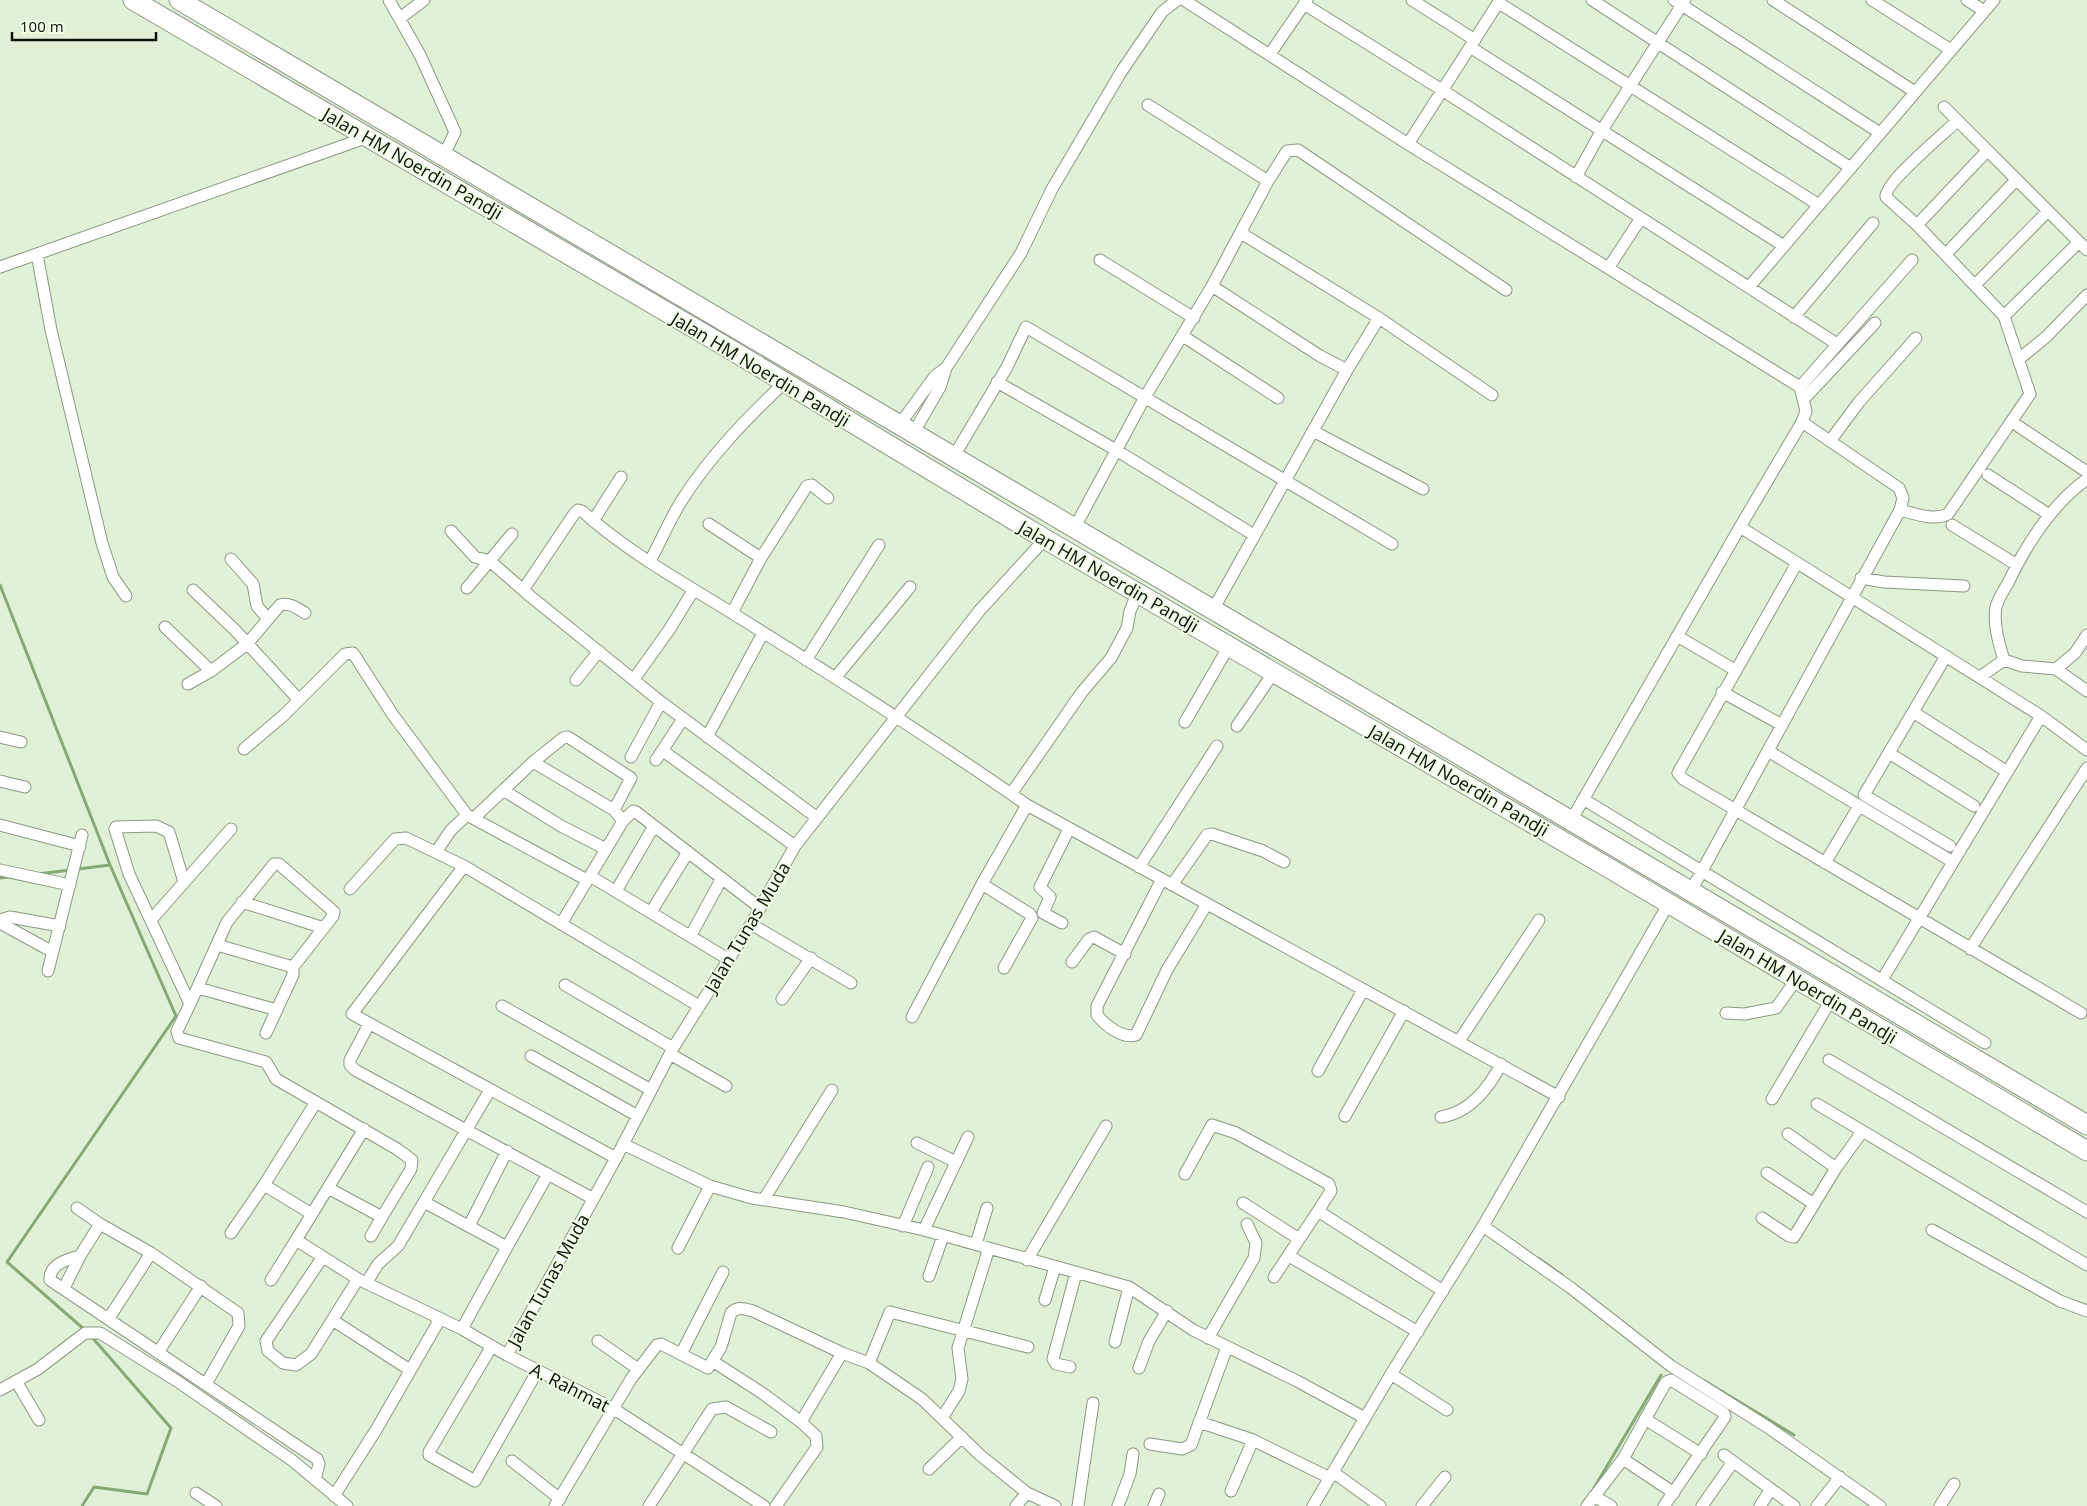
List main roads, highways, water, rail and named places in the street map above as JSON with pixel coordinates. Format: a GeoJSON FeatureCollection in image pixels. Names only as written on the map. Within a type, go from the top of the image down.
{"type":"FeatureCollection","features":[{"type":"Feature","properties":{"kind":"main road","name":"Jalan HM Noerdin Pandji"},"geometry":{"type":"LineString","coordinates":[[132,0],[785,382],[1045,539],[1558,838],[2087,1151]]}},
{"type":"Feature","properties":{"kind":"main road","name":"Jalan HM Noerdin Pandji"},"geometry":{"type":"LineString","coordinates":[[179,0],[1075,527],[1349,685],[1692,889],[1976,1045],[2087,1125]]}},
{"type":"Feature","properties":{"kind":"main road"},"geometry":{"type":"LineString","coordinates":[[1558,838],[1568,832],[1571,818]]}},
{"type":"Feature","properties":{"kind":"waterway"},"geometry":{"type":"LineString","coordinates":[[0,585],[110,865],[176,1016],[7,1262],[85,1330]]}},
{"type":"Feature","properties":{"kind":"waterway"},"geometry":{"type":"LineString","coordinates":[[38,874],[110,865]]}},
{"type":"Feature","properties":{"kind":"waterway"},"geometry":{"type":"LineString","coordinates":[[0,878],[9,877]]}},
{"type":"Feature","properties":{"kind":"waterway"},"geometry":{"type":"LineString","coordinates":[[1538,1258],[1562,1275]]}},
{"type":"Feature","properties":{"kind":"waterway"},"geometry":{"type":"LineString","coordinates":[[82,1506],[94,1487],[147,1494],[171,1428],[91,1336]]}},
{"type":"Feature","properties":{"kind":"waterway"},"geometry":{"type":"LineString","coordinates":[[1594,1488],[1661,1375]]}},
{"type":"Feature","properties":{"kind":"waterway"},"geometry":{"type":"LineString","coordinates":[[1703,1380],[1794,1435]]}}]}
